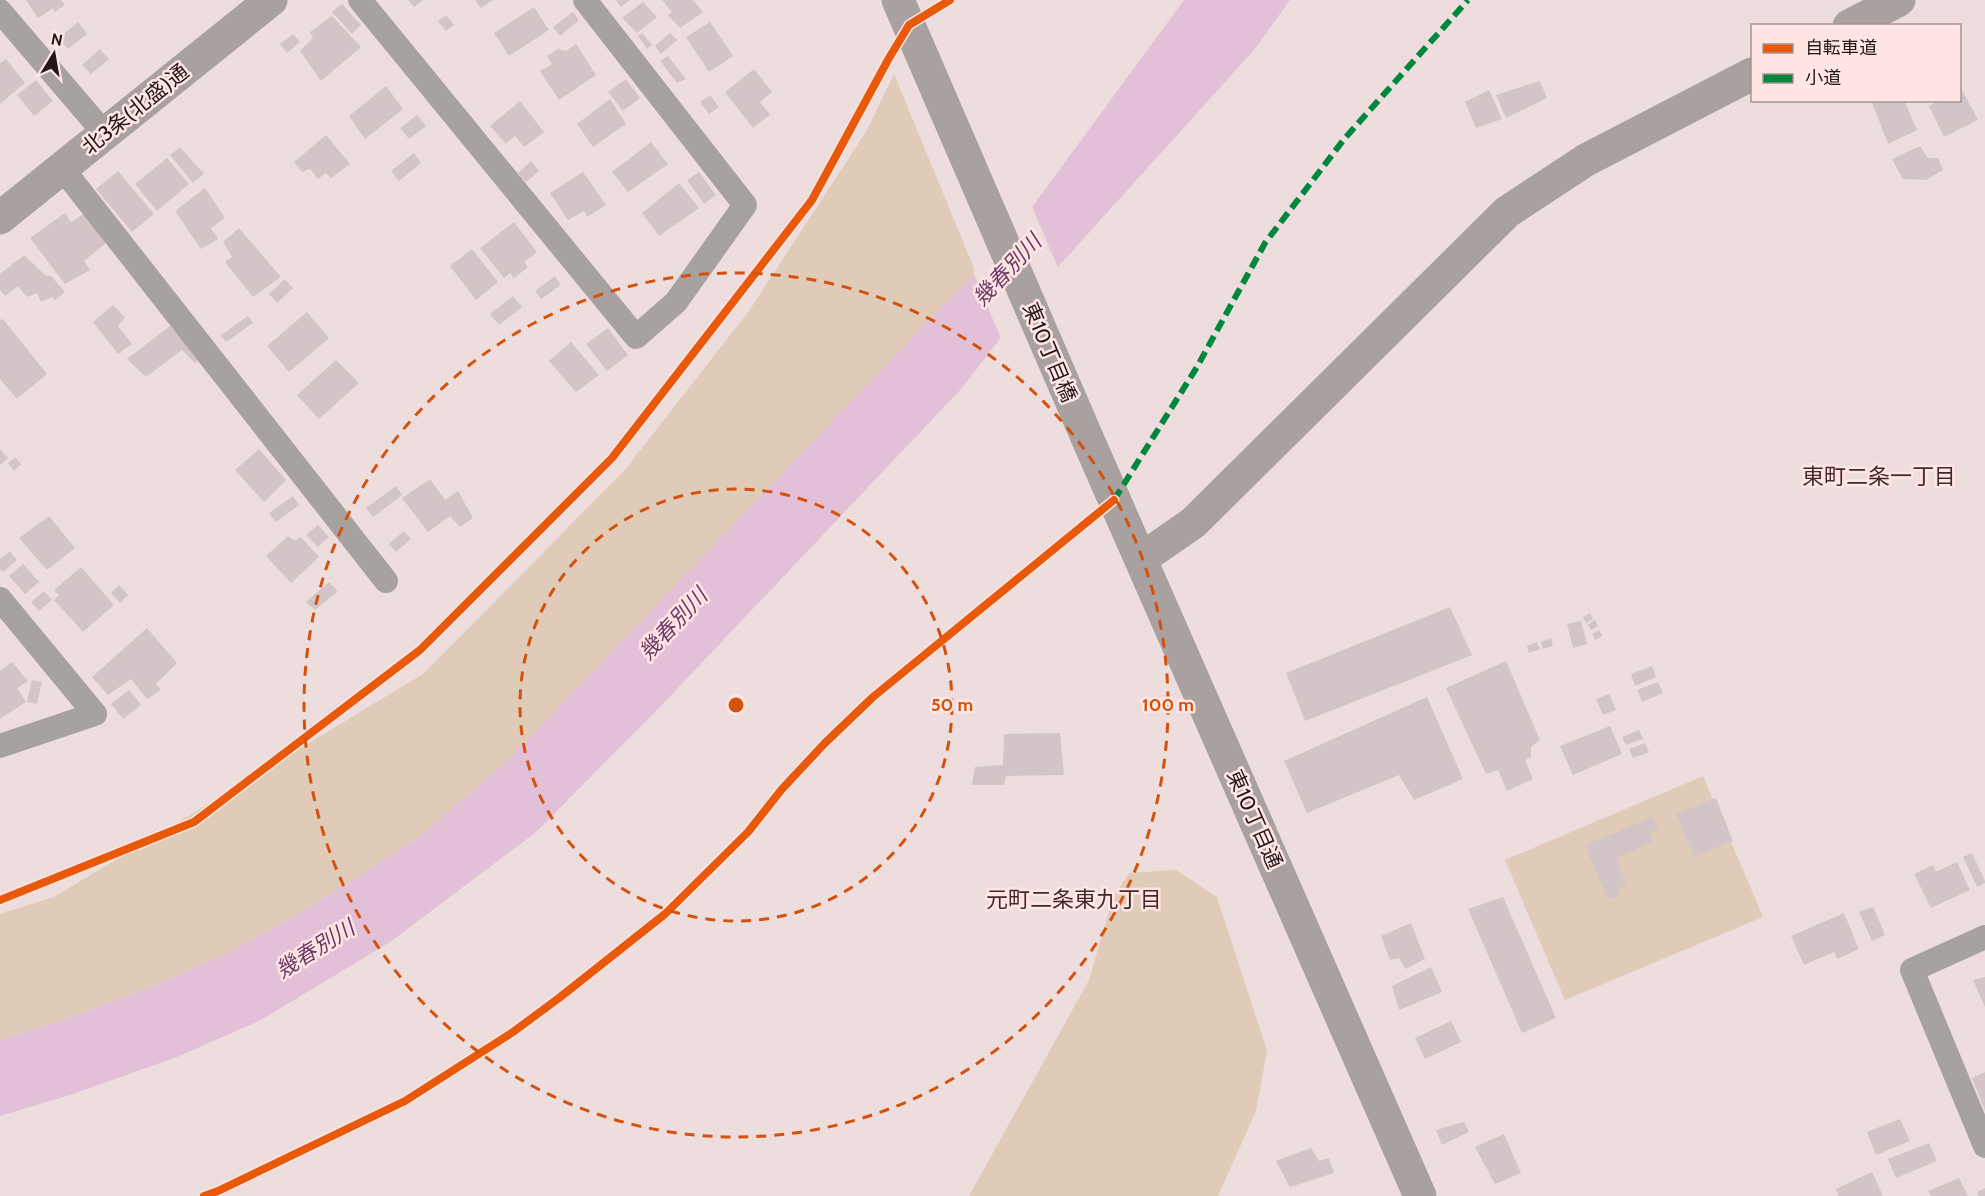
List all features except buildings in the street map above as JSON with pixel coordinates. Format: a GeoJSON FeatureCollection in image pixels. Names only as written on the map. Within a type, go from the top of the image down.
{"type":"FeatureCollection","features":[{"type":"Feature","properties":{"kind":"street"},"geometry":{"type":"LineString","coordinates":[[360,0],[636,337],[676,302],[745,206],[585,0]]}},
{"type":"Feature","properties":{"kind":"street","name":"東10丁目橋"},"geometry":{"type":"LineString","coordinates":[[898,0],[1089,442]]}},
{"type":"Feature","properties":{"kind":"street"},"geometry":{"type":"LineString","coordinates":[[1852,24],[1899,0]]}},
{"type":"Feature","properties":{"kind":"street","name":"北3条(北盛)通"},"geometry":{"type":"LineString","coordinates":[[0,218],[268,1]]}},
{"type":"Feature","properties":{"kind":"street"},"geometry":{"type":"LineString","coordinates":[[0,11],[105,134]]}},
{"type":"Feature","properties":{"kind":"street"},"geometry":{"type":"LineString","coordinates":[[1141,559],[1193,523],[1506,212],[1586,160],[1751,76]]}},
{"type":"Feature","properties":{"kind":"street"},"geometry":{"type":"LineString","coordinates":[[62,168],[386,581]]}},
{"type":"Feature","properties":{"kind":"street","name":"東10丁目通"},"geometry":{"type":"LineString","coordinates":[[1089,442],[1420,1196]]}},
{"type":"Feature","properties":{"kind":"street"},"geometry":{"type":"LineString","coordinates":[[0,599],[95,714],[0,746]]}},
{"type":"Feature","properties":{"kind":"street"},"geometry":{"type":"LineString","coordinates":[[1985,937],[1912,970],[1985,1146]]}},
{"type":"Feature","properties":{"kind":"shaded area"},"geometry":{"type":"Polygon","coordinates":[[[894,74],[976,273],[507,761],[418,838],[308,908],[228,953],[154,986],[58,1022],[0,1040],[0,914],[54,897],[423,674],[624,471],[749,311],[867,130],[894,74]]]}},
{"type":"Feature","properties":{"kind":"shaded area"},"geometry":{"type":"Polygon","coordinates":[[[1703,776],[1763,917],[1565,1000],[1505,860],[1703,776]]]}},
{"type":"Feature","properties":{"kind":"shaded area"},"geometry":{"type":"Polygon","coordinates":[[[1176,870],[1217,897],[1267,1051],[1256,1111],[1218,1196],[969,1196],[1089,980],[1113,898],[1129,873],[1176,870]]]}},
{"type":"Feature","properties":{"kind":"water","name":"幾春別川"},"geometry":{"type":"Polygon","coordinates":[[[1184,0],[1290,0],[1254,50],[1039,288],[962,388],[659,708],[535,833],[390,942],[261,1020],[177,1057],[73,1094],[0,1116],[0,1040],[58,1022],[154,986],[228,953],[308,908],[418,838],[507,761],[1016,229],[1184,0]]]}},
{"type":"Feature","properties":{"kind":"pier"},"geometry":{"type":"Polygon","coordinates":[[[1031,204],[1059,270],[1041,289],[1002,341],[973,272],[1014,227],[1031,204]]]}},
{"type":"Feature","properties":{"kind":"marked path"},"geometry":{"type":"LineString","coordinates":[[1114,500],[1197,367],[1265,243],[1345,138],[1468,0]]}},
{"type":"Feature","properties":{"kind":"cycle path"},"geometry":{"type":"LineString","coordinates":[[0,900],[194,822],[420,650],[612,458],[812,200],[909,25],[950,0]]}},
{"type":"Feature","properties":{"kind":"cycle path"},"geometry":{"type":"LineString","coordinates":[[204,1196],[405,1101],[513,1032],[559,998],[665,914],[748,832],[782,789],[873,697],[1114,500]]}},
{"type":"Feature","properties":{"kind":"district","name":"東町二条一丁目"},"geometry":{"type":"Point","coordinates":[1879,476]}},
{"type":"Feature","properties":{"kind":"district","name":"元町二条東九丁目"},"geometry":{"type":"Point","coordinates":[1074,899]}}]}
